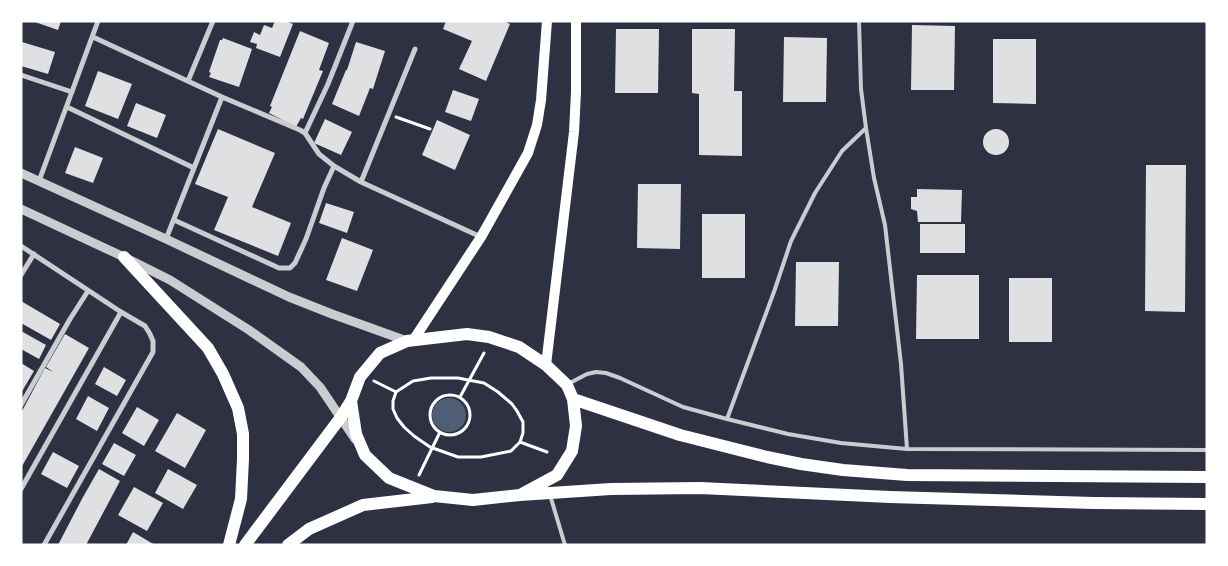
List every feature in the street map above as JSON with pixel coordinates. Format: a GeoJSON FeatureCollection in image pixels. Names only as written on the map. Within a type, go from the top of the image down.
{"type":"FeatureCollection","features":[{"type":"Feature","properties":{"kind":"main road"},"geometry":{"type":"LineString","coordinates":[[411,340],[481,237],[528,153],[537,126],[541,100],[548,21]]}},
{"type":"Feature","properties":{"kind":"main road"},"geometry":{"type":"LineString","coordinates":[[546,365],[574,132],[576,21]]}},
{"type":"Feature","properties":{"kind":"main road"},"geometry":{"type":"LineString","coordinates":[[124,257],[208,348],[224,374],[238,408],[243,434],[241,499],[229,545]]}},
{"type":"Feature","properties":{"kind":"main road"},"geometry":{"type":"LineString","coordinates":[[245,545],[351,401],[360,377],[380,353],[411,340],[467,334],[489,338],[519,347],[546,365],[567,385],[574,399],[576,426],[572,451],[557,475],[520,495]]}},
{"type":"Feature","properties":{"kind":"main road"},"geometry":{"type":"LineString","coordinates":[[574,399],[700,440],[767,457],[843,470],[907,476],[1207,477]]}},
{"type":"Feature","properties":{"kind":"main road"},"geometry":{"type":"LineString","coordinates":[[351,401],[356,434],[365,455],[389,478],[434,496]]}},
{"type":"Feature","properties":{"kind":"main road"},"geometry":{"type":"LineString","coordinates":[[288,545],[309,529],[362,505],[434,496],[473,500],[611,489],[700,488],[1075,503],[1207,504]]}},
{"type":"Feature","properties":{"kind":"street"},"geometry":{"type":"LineString","coordinates":[[39,181],[98,21]]}},
{"type":"Feature","properties":{"kind":"street"},"geometry":{"type":"LineString","coordinates":[[188,81],[213,21]]}},
{"type":"Feature","properties":{"kind":"street"},"geometry":{"type":"LineString","coordinates":[[305,133],[328,84],[353,21]]}},
{"type":"Feature","properties":{"kind":"street"},"geometry":{"type":"LineString","coordinates":[[93,37],[305,133],[318,154],[361,182],[481,237]]}},
{"type":"Feature","properties":{"kind":"street"},"geometry":{"type":"LineString","coordinates":[[361,182],[415,49]]}},
{"type":"Feature","properties":{"kind":"street"},"geometry":{"type":"LineString","coordinates":[[21,75],[72,92]]}},
{"type":"Feature","properties":{"kind":"street"},"geometry":{"type":"LineString","coordinates":[[166,239],[222,97]]}},
{"type":"Feature","properties":{"kind":"street"},"geometry":{"type":"LineString","coordinates":[[67,107],[194,168]]}},
{"type":"Feature","properties":{"kind":"street"},"geometry":{"type":"LineString","coordinates":[[174,220],[279,268],[290,268],[295,264],[334,166]]}},
{"type":"Feature","properties":{"kind":"street"},"geometry":{"type":"LineString","coordinates":[[21,173],[289,297],[332,314],[411,340]]}},
{"type":"Feature","properties":{"kind":"street"},"geometry":{"type":"LineString","coordinates":[[21,209],[170,280],[249,330],[301,366],[320,386],[365,455]]}},
{"type":"Feature","properties":{"kind":"street"},"geometry":{"type":"LineString","coordinates":[[21,246],[145,326],[153,341],[153,352],[44,545]]}},
{"type":"Feature","properties":{"kind":"street"},"geometry":{"type":"LineString","coordinates":[[21,275],[34,254]]}},
{"type":"Feature","properties":{"kind":"street"},"geometry":{"type":"LineString","coordinates":[[21,405],[88,290]]}},
{"type":"Feature","properties":{"kind":"street"},"geometry":{"type":"LineString","coordinates":[[21,489],[121,312]]}},
{"type":"Feature","properties":{"kind":"lane"},"geometry":{"type":"LineString","coordinates":[[859,21],[861,89],[874,178],[885,225],[901,364],[907,449]]}},
{"type":"Feature","properties":{"kind":"lane"},"geometry":{"type":"LineString","coordinates":[[727,419],[791,241],[815,193],[842,151],[866,128]]}},
{"type":"Feature","properties":{"kind":"lane"},"geometry":{"type":"LineString","coordinates":[[567,385],[587,374],[596,372],[606,374],[620,378],[683,407],[788,434],[841,443],[907,449],[1207,450]]}},
{"type":"Feature","properties":{"kind":"lane"},"geometry":{"type":"LineString","coordinates":[[550,493],[565,545]]}},
{"type":"Feature","properties":{"kind":"path"},"geometry":{"type":"LineString","coordinates":[[389,114],[430,129]]}},
{"type":"Feature","properties":{"kind":"path"},"geometry":{"type":"LineString","coordinates":[[460,397],[484,354]]}},
{"type":"Feature","properties":{"kind":"path"},"geometry":{"type":"LineString","coordinates":[[369,378],[396,392]]}},
{"type":"Feature","properties":{"kind":"path"},"geometry":{"type":"LineString","coordinates":[[431,378],[458,378],[484,383],[498,392],[517,411],[523,422],[523,433],[520,442],[510,451],[481,457],[458,457],[433,448],[414,436],[397,418],[393,409],[396,392],[413,381],[431,378]]}},
{"type":"Feature","properties":{"kind":"path"},"geometry":{"type":"LineString","coordinates":[[451,395],[460,397],[468,405],[470,411],[468,424],[459,433],[446,435],[435,428],[430,416],[431,409],[439,398],[451,395]]}},
{"type":"Feature","properties":{"kind":"path"},"geometry":{"type":"LineString","coordinates":[[419,475],[440,432]]}},
{"type":"Feature","properties":{"kind":"path"},"geometry":{"type":"LineString","coordinates":[[520,442],[548,452]]}},
{"type":"Feature","properties":{"kind":"water"},"geometry":{"type":"Polygon","coordinates":[[[449,398],[461,403],[466,415],[461,427],[449,432],[437,427],[432,415],[437,403],[449,398]]]}},
{"type":"Feature","properties":{"kind":"building"},"geometry":{"type":"Polygon","coordinates":[[[32,21],[61,21],[58,30],[32,21]]]}},
{"type":"Feature","properties":{"kind":"building"},"geometry":{"type":"Polygon","coordinates":[[[275,21],[285,21],[293,24],[280,57],[256,48],[257,44],[250,42],[254,32],[260,35],[264,25],[272,28],[275,21]]]}},
{"type":"Feature","properties":{"kind":"building"},"geometry":{"type":"Polygon","coordinates":[[[446,21],[503,21],[510,24],[486,81],[459,69],[472,41],[443,29],[446,21]]]}},
{"type":"Feature","properties":{"kind":"building"},"geometry":{"type":"Polygon","coordinates":[[[912,25],[955,26],[954,90],[911,90],[912,25]]]}},
{"type":"Feature","properties":{"kind":"building"},"geometry":{"type":"Polygon","coordinates":[[[616,29],[659,29],[658,93],[615,93],[616,29]]]}},
{"type":"Feature","properties":{"kind":"building"},"geometry":{"type":"Polygon","coordinates":[[[692,29],[735,29],[734,91],[742,91],[742,156],[699,155],[699,94],[692,93],[692,29]]]}},
{"type":"Feature","properties":{"kind":"building"},"geometry":{"type":"Polygon","coordinates":[[[300,31],[329,43],[319,70],[323,71],[303,119],[301,118],[296,127],[269,113],[272,107],[270,106],[300,31]]]}},
{"type":"Feature","properties":{"kind":"building"},"geometry":{"type":"Polygon","coordinates":[[[784,37],[827,38],[826,102],[783,102],[784,37]]]}},
{"type":"Feature","properties":{"kind":"building"},"geometry":{"type":"Polygon","coordinates":[[[223,38],[252,49],[239,87],[209,77],[220,40],[223,38]]]}},
{"type":"Feature","properties":{"kind":"building"},"geometry":{"type":"Polygon","coordinates":[[[993,39],[1036,39],[1036,104],[993,103],[993,39]]]}},
{"type":"Feature","properties":{"kind":"building"},"geometry":{"type":"Polygon","coordinates":[[[22,42],[55,52],[48,74],[21,66],[22,42]]]}},
{"type":"Feature","properties":{"kind":"building"},"geometry":{"type":"Polygon","coordinates":[[[356,42],[385,51],[373,89],[370,88],[359,116],[332,104],[347,70],[356,42]]]}},
{"type":"Feature","properties":{"kind":"building"},"geometry":{"type":"Polygon","coordinates":[[[98,71],[132,84],[118,119],[85,106],[98,71]]]}},
{"type":"Feature","properties":{"kind":"building"},"geometry":{"type":"Polygon","coordinates":[[[453,90],[479,99],[471,121],[445,112],[453,90]]]}},
{"type":"Feature","properties":{"kind":"building"},"geometry":{"type":"Polygon","coordinates":[[[136,103],[166,115],[157,138],[127,126],[136,103]]]}},
{"type":"Feature","properties":{"kind":"building"},"geometry":{"type":"Polygon","coordinates":[[[325,119],[352,132],[341,155],[314,143],[325,119]]]}},
{"type":"Feature","properties":{"kind":"building"},"geometry":{"type":"Polygon","coordinates":[[[437,120],[470,135],[455,170],[422,155],[437,120]]]}},
{"type":"Feature","properties":{"kind":"building"},"geometry":{"type":"Polygon","coordinates":[[[218,129],[275,153],[252,207],[291,223],[278,256],[214,230],[228,197],[195,184],[218,129]]]}},
{"type":"Feature","properties":{"kind":"building"},"geometry":{"type":"Polygon","coordinates":[[[996,129],[1005,133],[1009,142],[1005,151],[996,155],[987,151],[983,142],[987,133],[996,129]]]}},
{"type":"Feature","properties":{"kind":"building"},"geometry":{"type":"Polygon","coordinates":[[[75,147],[103,158],[93,183],[65,173],[75,147]]]}},
{"type":"Feature","properties":{"kind":"building"},"geometry":{"type":"Polygon","coordinates":[[[1146,165],[1186,165],[1185,312],[1145,311],[1146,165]]]}},
{"type":"Feature","properties":{"kind":"building"},"geometry":{"type":"Polygon","coordinates":[[[638,184],[681,184],[680,249],[637,248],[638,184]]]}},
{"type":"Feature","properties":{"kind":"building"},"geometry":{"type":"Polygon","coordinates":[[[917,189],[962,190],[961,222],[918,222],[917,211],[911,209],[911,197],[917,197],[917,189]]]}},
{"type":"Feature","properties":{"kind":"building"},"geometry":{"type":"Polygon","coordinates":[[[326,203],[354,212],[347,233],[319,223],[326,203]]]}},
{"type":"Feature","properties":{"kind":"building"},"geometry":{"type":"Polygon","coordinates":[[[702,214],[745,214],[745,278],[702,278],[702,214]]]}},
{"type":"Feature","properties":{"kind":"building"},"geometry":{"type":"Polygon","coordinates":[[[920,224],[965,224],[965,253],[920,253],[920,224]]]}},
{"type":"Feature","properties":{"kind":"building"},"geometry":{"type":"Polygon","coordinates":[[[342,238],[373,250],[357,291],[326,280],[342,238]]]}},
{"type":"Feature","properties":{"kind":"building"},"geometry":{"type":"Polygon","coordinates":[[[796,262],[839,262],[838,326],[795,326],[796,262]]]}},
{"type":"Feature","properties":{"kind":"building"},"geometry":{"type":"Polygon","coordinates":[[[917,275],[979,275],[979,339],[916,339],[917,275]]]}},
{"type":"Feature","properties":{"kind":"building"},"geometry":{"type":"Polygon","coordinates":[[[1009,278],[1052,278],[1052,342],[1009,342],[1009,278]]]}},
{"type":"Feature","properties":{"kind":"building"},"geometry":{"type":"Polygon","coordinates":[[[21,301],[60,324],[51,340],[21,323],[21,301]]]}},
{"type":"Feature","properties":{"kind":"building"},"geometry":{"type":"Polygon","coordinates":[[[21,331],[46,345],[39,359],[21,349],[21,331]]]}},
{"type":"Feature","properties":{"kind":"building"},"geometry":{"type":"Polygon","coordinates":[[[65,334],[89,348],[21,468],[21,413],[45,368],[53,372],[46,367],[65,334]]]}},
{"type":"Feature","properties":{"kind":"building"},"geometry":{"type":"Polygon","coordinates":[[[21,363],[34,371],[21,393],[21,363]]]}},
{"type":"Feature","properties":{"kind":"building"},"geometry":{"type":"Polygon","coordinates":[[[104,367],[126,380],[117,396],[95,384],[104,367]]]}},
{"type":"Feature","properties":{"kind":"building"},"geometry":{"type":"Polygon","coordinates":[[[88,396],[109,408],[97,431],[76,419],[88,396]]]}},
{"type":"Feature","properties":{"kind":"building"},"geometry":{"type":"Polygon","coordinates":[[[137,407],[159,420],[144,446],[122,433],[137,407]]]}},
{"type":"Feature","properties":{"kind":"building"},"geometry":{"type":"Polygon","coordinates":[[[177,413],[206,430],[185,468],[155,451],[177,413]]]}},
{"type":"Feature","properties":{"kind":"building"},"geometry":{"type":"Polygon","coordinates":[[[114,443],[136,455],[124,476],[102,464],[114,443]]]}},
{"type":"Feature","properties":{"kind":"building"},"geometry":{"type":"Polygon","coordinates":[[[53,452],[79,466],[67,488],[41,474],[53,452]]]}},
{"type":"Feature","properties":{"kind":"building"},"geometry":{"type":"Polygon","coordinates":[[[99,469],[120,481],[86,545],[58,545],[99,469]]]}},
{"type":"Feature","properties":{"kind":"building"},"geometry":{"type":"Polygon","coordinates":[[[168,469],[197,485],[183,509],[155,493],[168,469]]]}},
{"type":"Feature","properties":{"kind":"building"},"geometry":{"type":"Polygon","coordinates":[[[134,487],[163,503],[147,531],[118,515],[134,487]]]}},
{"type":"Feature","properties":{"kind":"building"},"geometry":{"type":"Polygon","coordinates":[[[133,532],[155,545],[126,545],[133,532]]]}}]}
